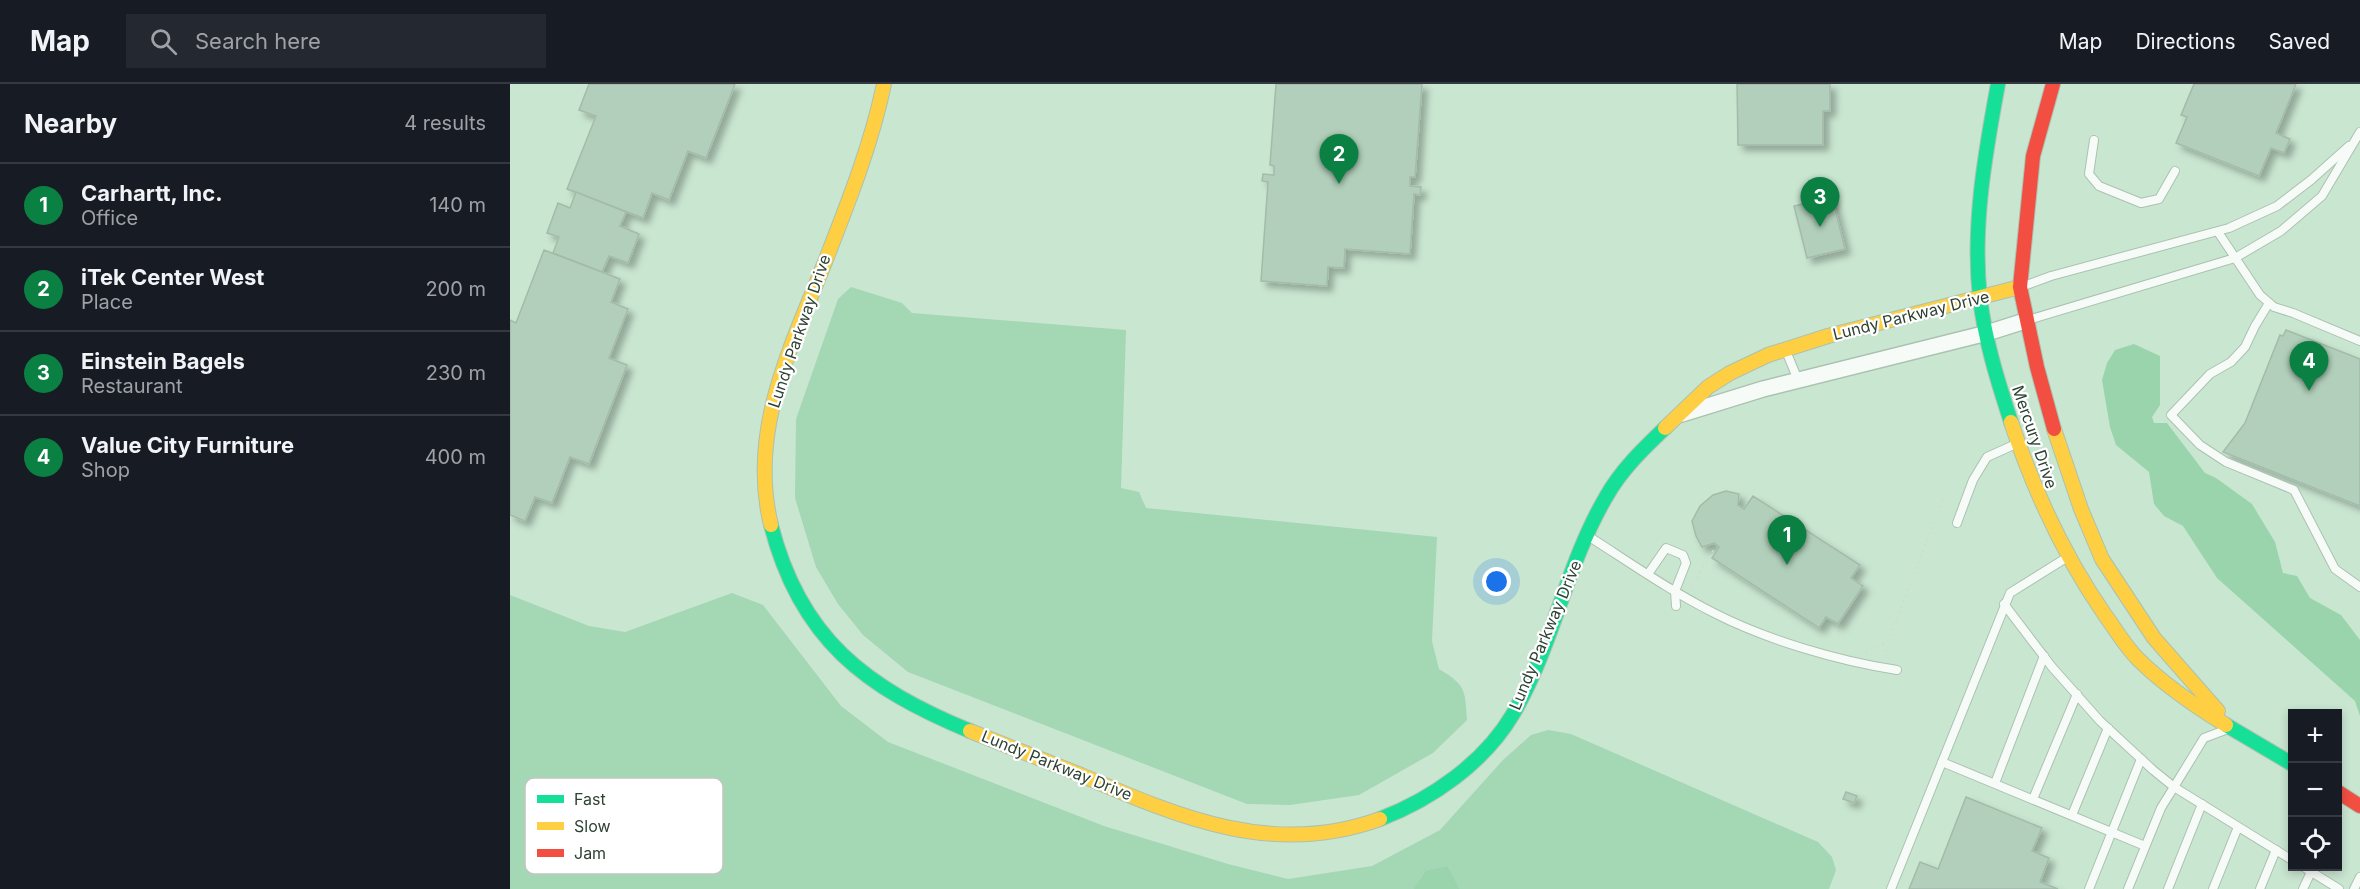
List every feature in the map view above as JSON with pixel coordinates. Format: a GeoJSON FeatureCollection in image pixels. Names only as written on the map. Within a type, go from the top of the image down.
{"type":"FeatureCollection","features":[{"type":"Feature","properties":{"kind":"street","name":"Lundy Parkway Drive"},"geometry":{"type":"LineString","coordinates":[[884,84],[867,152],[825,255],[772,402],[765,441],[765,489],[778,550],[803,608],[842,656],[881,688],[927,713],[1204,823],[1249,832],[1300,836],[1362,825],[1416,803],[1466,769],[1498,734],[1519,703],[1587,535],[1604,500],[1620,475],[1709,385],[1748,364],[1808,342],[2020,287]]}},
{"type":"Feature","properties":{"kind":"street","name":"Mercury Drive"},"geometry":{"type":"LineString","coordinates":[[1998,84],[1981,195],[1978,249],[1980,297],[1997,377],[2030,479],[2067,557],[2100,608],[2138,659],[2164,683],[2290,763]]}},
{"type":"Feature","properties":{"kind":"street","name":"Mercury Drive"},"geometry":{"type":"LineString","coordinates":[[2053,84],[2033,156],[2020,287],[2037,368],[2058,442],[2081,509],[2102,559],[2154,638],[2232,727]]}},
{"type":"Feature","properties":{"kind":"street","name":"Lundy Parkway Drive"},"geometry":{"type":"LineString","coordinates":[[1679,415],[1798,380],[1987,333],[2028,320]]}},
{"type":"Feature","properties":{"kind":"street"},"geometry":{"type":"LineString","coordinates":[[2342,795],[2360,806]]}},
{"type":"Feature","properties":{"kind":"lane"},"geometry":{"type":"LineString","coordinates":[[2028,320],[2235,258],[2281,231],[2322,195],[2360,132]]}},
{"type":"Feature","properties":{"kind":"lane"},"geometry":{"type":"LineString","coordinates":[[2094,140],[2089,174],[2099,186],[2142,203],[2158,199],[2175,171]]}},
{"type":"Feature","properties":{"kind":"lane"},"geometry":{"type":"LineString","coordinates":[[2020,287],[2051,276],[2218,232],[2277,206],[2355,141]]}},
{"type":"Feature","properties":{"kind":"lane"},"geometry":{"type":"LineString","coordinates":[[2218,232],[2260,296],[2274,307],[2360,341]]}},
{"type":"Feature","properties":{"kind":"lane"},"geometry":{"type":"LineString","coordinates":[[2269,303],[2254,326],[2245,347],[2231,362],[2210,374],[2171,415],[2200,445],[2226,462],[2294,490],[2335,569],[2360,587]]}},
{"type":"Feature","properties":{"kind":"lane"},"geometry":{"type":"LineString","coordinates":[[1786,350],[1798,380]]}},
{"type":"Feature","properties":{"kind":"lane"},"geometry":{"type":"LineString","coordinates":[[1957,523],[1972,480],[1987,457],[2018,444]]}},
{"type":"Feature","properties":{"kind":"lane"},"geometry":{"type":"LineString","coordinates":[[1587,535],[1714,613],[1787,642],[1860,664],[1897,670]]}},
{"type":"Feature","properties":{"kind":"lane"},"geometry":{"type":"LineString","coordinates":[[1648,574],[1666,548],[1683,555],[1686,563],[1675,591],[1676,606]]}},
{"type":"Feature","properties":{"kind":"lane"},"geometry":{"type":"LineString","coordinates":[[1892,889],[2004,603],[2016,587],[2067,557]]}},
{"type":"Feature","properties":{"kind":"lane"},"geometry":{"type":"LineString","coordinates":[[2004,603],[2044,656],[2077,694],[2141,759],[2174,787],[2288,858]]}},
{"type":"Feature","properties":{"kind":"lane"},"geometry":{"type":"LineString","coordinates":[[1995,783],[2044,656]]}},
{"type":"Feature","properties":{"kind":"lane"},"geometry":{"type":"LineString","coordinates":[[2033,799],[2077,694]]}},
{"type":"Feature","properties":{"kind":"lane"},"geometry":{"type":"LineString","coordinates":[[2128,889],[2161,808],[2204,738],[2232,727]]}},
{"type":"Feature","properties":{"kind":"lane"},"geometry":{"type":"LineString","coordinates":[[2072,815],[2108,728]]}},
{"type":"Feature","properties":{"kind":"lane"},"geometry":{"type":"LineString","coordinates":[[2089,889],[2141,759]]}},
{"type":"Feature","properties":{"kind":"lane"},"geometry":{"type":"LineString","coordinates":[[1942,762],[2145,846]]}},
{"type":"Feature","properties":{"kind":"lane"},"geometry":{"type":"LineString","coordinates":[[2168,889],[2202,804]]}},
{"type":"Feature","properties":{"kind":"lane"},"geometry":{"type":"LineString","coordinates":[[2213,889],[2238,827]]}},
{"type":"Feature","properties":{"kind":"lane"},"geometry":{"type":"LineString","coordinates":[[2260,889],[2276,850]]}},
{"type":"Feature","properties":{"kind":"lane"},"geometry":{"type":"LineString","coordinates":[[2303,889],[2311,872],[2339,889]]}},
{"type":"Feature","properties":{"kind":"lane"},"geometry":{"type":"LineString","coordinates":[[2354,889],[2360,877]]}},
{"type":"Feature","properties":{"kind":"path"},"geometry":{"type":"LineString","coordinates":[[1860,654],[1883,644],[1889,638],[1945,495]]}},
{"type":"Feature","properties":{"kind":"path"},"geometry":{"type":"LineString","coordinates":[[1696,592],[1691,588],[1714,549]]}},
{"type":"Feature","properties":{"kind":"path"},"geometry":{"type":"LineString","coordinates":[[1883,644],[1887,656]]}},
{"type":"Feature","properties":{"kind":"green space"},"geometry":{"type":"Polygon","coordinates":[[[851,287],[902,303],[912,313],[1126,330],[1121,488],[1139,492],[1146,508],[1437,537],[1432,641],[1439,669],[1459,684],[1462,689],[1466,702],[1467,720],[1433,753],[1359,795],[1290,805],[1247,804],[908,672],[863,635],[838,604],[816,567],[795,498],[796,419],[838,299],[851,287]]]}},
{"type":"Feature","properties":{"kind":"green space"},"geometry":{"type":"Polygon","coordinates":[[[2134,344],[2160,356],[2160,405],[2152,417],[2154,423],[2167,423],[2205,473],[2216,478],[2252,504],[2275,542],[2283,573],[2297,576],[2310,598],[2341,615],[2360,640],[2360,716],[2355,701],[2217,578],[2183,526],[2164,516],[2154,504],[2149,472],[2116,445],[2110,427],[2102,380],[2107,363],[2115,350],[2134,344]]]}},
{"type":"Feature","properties":{"kind":"green space"},"geometry":{"type":"Polygon","coordinates":[[[732,593],[763,605],[841,706],[888,742],[1104,826],[1228,864],[1288,879],[1372,866],[1440,830],[1503,760],[1531,735],[1548,730],[1571,734],[1818,842],[1832,857],[1836,870],[1829,889],[1460,889],[1448,866],[1426,870],[1413,889],[510,889],[510,595],[589,626],[625,632],[732,593]]]}},
{"type":"Feature","properties":{"kind":"green space"},"geometry":{"type":"Polygon","coordinates":[[[1448,866],[1460,889],[1413,889],[1426,870],[1448,866]]]}},
{"type":"Feature","properties":{"kind":"building"},"geometry":{"type":"Polygon","coordinates":[[[589,84],[735,84],[706,158],[688,151],[669,200],[652,193],[643,218],[567,189],[596,116],[579,110],[589,84]]]}},
{"type":"Feature","properties":{"kind":"building"},"geometry":{"type":"Polygon","coordinates":[[[1276,84],[1422,84],[1415,177],[1410,177],[1410,186],[1421,187],[1420,195],[1414,194],[1410,254],[1345,249],[1344,268],[1328,267],[1327,286],[1261,281],[1268,182],[1262,181],[1263,174],[1274,175],[1274,166],[1270,165],[1276,84]]]}},
{"type":"Feature","properties":{"kind":"building"},"geometry":{"type":"Polygon","coordinates":[[[1737,84],[1830,84],[1830,111],[1823,111],[1823,145],[1738,145],[1737,84]]]}},
{"type":"Feature","properties":{"kind":"building"},"geometry":{"type":"Polygon","coordinates":[[[2194,84],[2296,84],[2276,133],[2290,139],[2284,153],[2271,148],[2259,176],[2176,143],[2187,117],[2181,115],[2194,84]]]}},
{"type":"Feature","properties":{"kind":"building"},"geometry":{"type":"Polygon","coordinates":[[[576,192],[626,212],[620,226],[639,234],[628,263],[609,256],[602,272],[553,253],[559,237],[547,233],[558,203],[570,208],[576,192]]]}},
{"type":"Feature","properties":{"kind":"building"},"geometry":{"type":"Polygon","coordinates":[[[1832,197],[1845,249],[1807,258],[1794,206],[1832,197]]]}},
{"type":"Feature","properties":{"kind":"building"},"geometry":{"type":"Polygon","coordinates":[[[544,250],[620,279],[611,302],[628,309],[609,358],[627,365],[589,464],[570,457],[552,503],[535,497],[525,521],[510,515],[510,320],[516,323],[544,250]]]}},
{"type":"Feature","properties":{"kind":"building"},"geometry":{"type":"Polygon","coordinates":[[[2286,330],[2360,359],[2360,506],[2223,452],[2245,423],[2280,335],[2283,336],[2286,330]]]}},
{"type":"Feature","properties":{"kind":"building"},"geometry":{"type":"Polygon","coordinates":[[[1726,491],[1739,494],[1738,505],[1744,509],[1753,496],[1860,565],[1851,578],[1863,586],[1838,624],[1826,617],[1819,628],[1712,558],[1719,547],[1714,543],[1702,547],[1692,521],[1700,506],[1713,495],[1726,491]]]}},
{"type":"Feature","properties":{"kind":"building"},"geometry":{"type":"Polygon","coordinates":[[[1846,792],[1857,796],[1854,803],[1843,799],[1846,792]]]}},
{"type":"Feature","properties":{"kind":"building"},"geometry":{"type":"Polygon","coordinates":[[[1966,797],[2042,828],[2032,851],[2049,858],[2040,882],[2058,889],[1909,889],[1920,862],[1938,869],[1966,797]]]}},
{"type":"Feature","properties":{"kind":"traffic: fast"},"geometry":{"type":"LineString","coordinates":[[1998,84],[1981,191],[1978,271],[1985,330],[2011,422]]}},
{"type":"Feature","properties":{"kind":"traffic: fast"},"geometry":{"type":"LineString","coordinates":[[1380,819],[1437,790],[1472,763],[1501,732],[1527,688],[1580,550],[1606,497],[1625,469],[1665,428]]}},
{"type":"Feature","properties":{"kind":"traffic: fast"},"geometry":{"type":"LineString","coordinates":[[771,525],[784,565],[800,599],[819,629],[842,655],[899,697],[970,731]]}},
{"type":"Feature","properties":{"kind":"traffic: fast"},"geometry":{"type":"LineString","coordinates":[[2226,725],[2290,763]]}},
{"type":"Feature","properties":{"kind":"traffic: slow"},"geometry":{"type":"LineString","coordinates":[[771,525],[765,490],[765,456],[769,423],[777,390],[787,358],[858,174],[873,130],[884,84]]}},
{"type":"Feature","properties":{"kind":"traffic: slow"},"geometry":{"type":"LineString","coordinates":[[1665,428],[1708,387],[1730,373],[1768,355],[1828,336],[2020,287]]}},
{"type":"Feature","properties":{"kind":"traffic: slow"},"geometry":{"type":"LineString","coordinates":[[2011,422],[2040,498],[2063,546],[2090,593],[2121,638],[2158,678],[2191,703],[2226,725]]}},
{"type":"Feature","properties":{"kind":"traffic: slow"},"geometry":{"type":"LineString","coordinates":[[2054,429],[2081,509],[2102,559],[2154,638],[2218,711]]}},
{"type":"Feature","properties":{"kind":"traffic: slow"},"geometry":{"type":"LineString","coordinates":[[970,731],[1154,805],[1190,818],[1227,827],[1264,833],[1302,834],[1340,830],[1380,819]]}},
{"type":"Feature","properties":{"kind":"traffic: jam"},"geometry":{"type":"LineString","coordinates":[[2053,84],[2033,156],[2020,287],[2037,367],[2054,429]]}},
{"type":"Feature","properties":{"kind":"traffic: jam"},"geometry":{"type":"LineString","coordinates":[[2342,795],[2360,806]]}},
{"type":"Feature","properties":{"kind":"place","name":"iTek Center West"},"geometry":{"type":"Point","coordinates":[1339,184]}},
{"type":"Feature","properties":{"kind":"place","name":"Einstein Bagels"},"geometry":{"type":"Point","coordinates":[1820,227]}},
{"type":"Feature","properties":{"kind":"place","name":"Value City Furniture"},"geometry":{"type":"Point","coordinates":[2309,391]}},
{"type":"Feature","properties":{"kind":"place","name":"Carhartt, Inc."},"geometry":{"type":"Point","coordinates":[1787,565]}}]}
